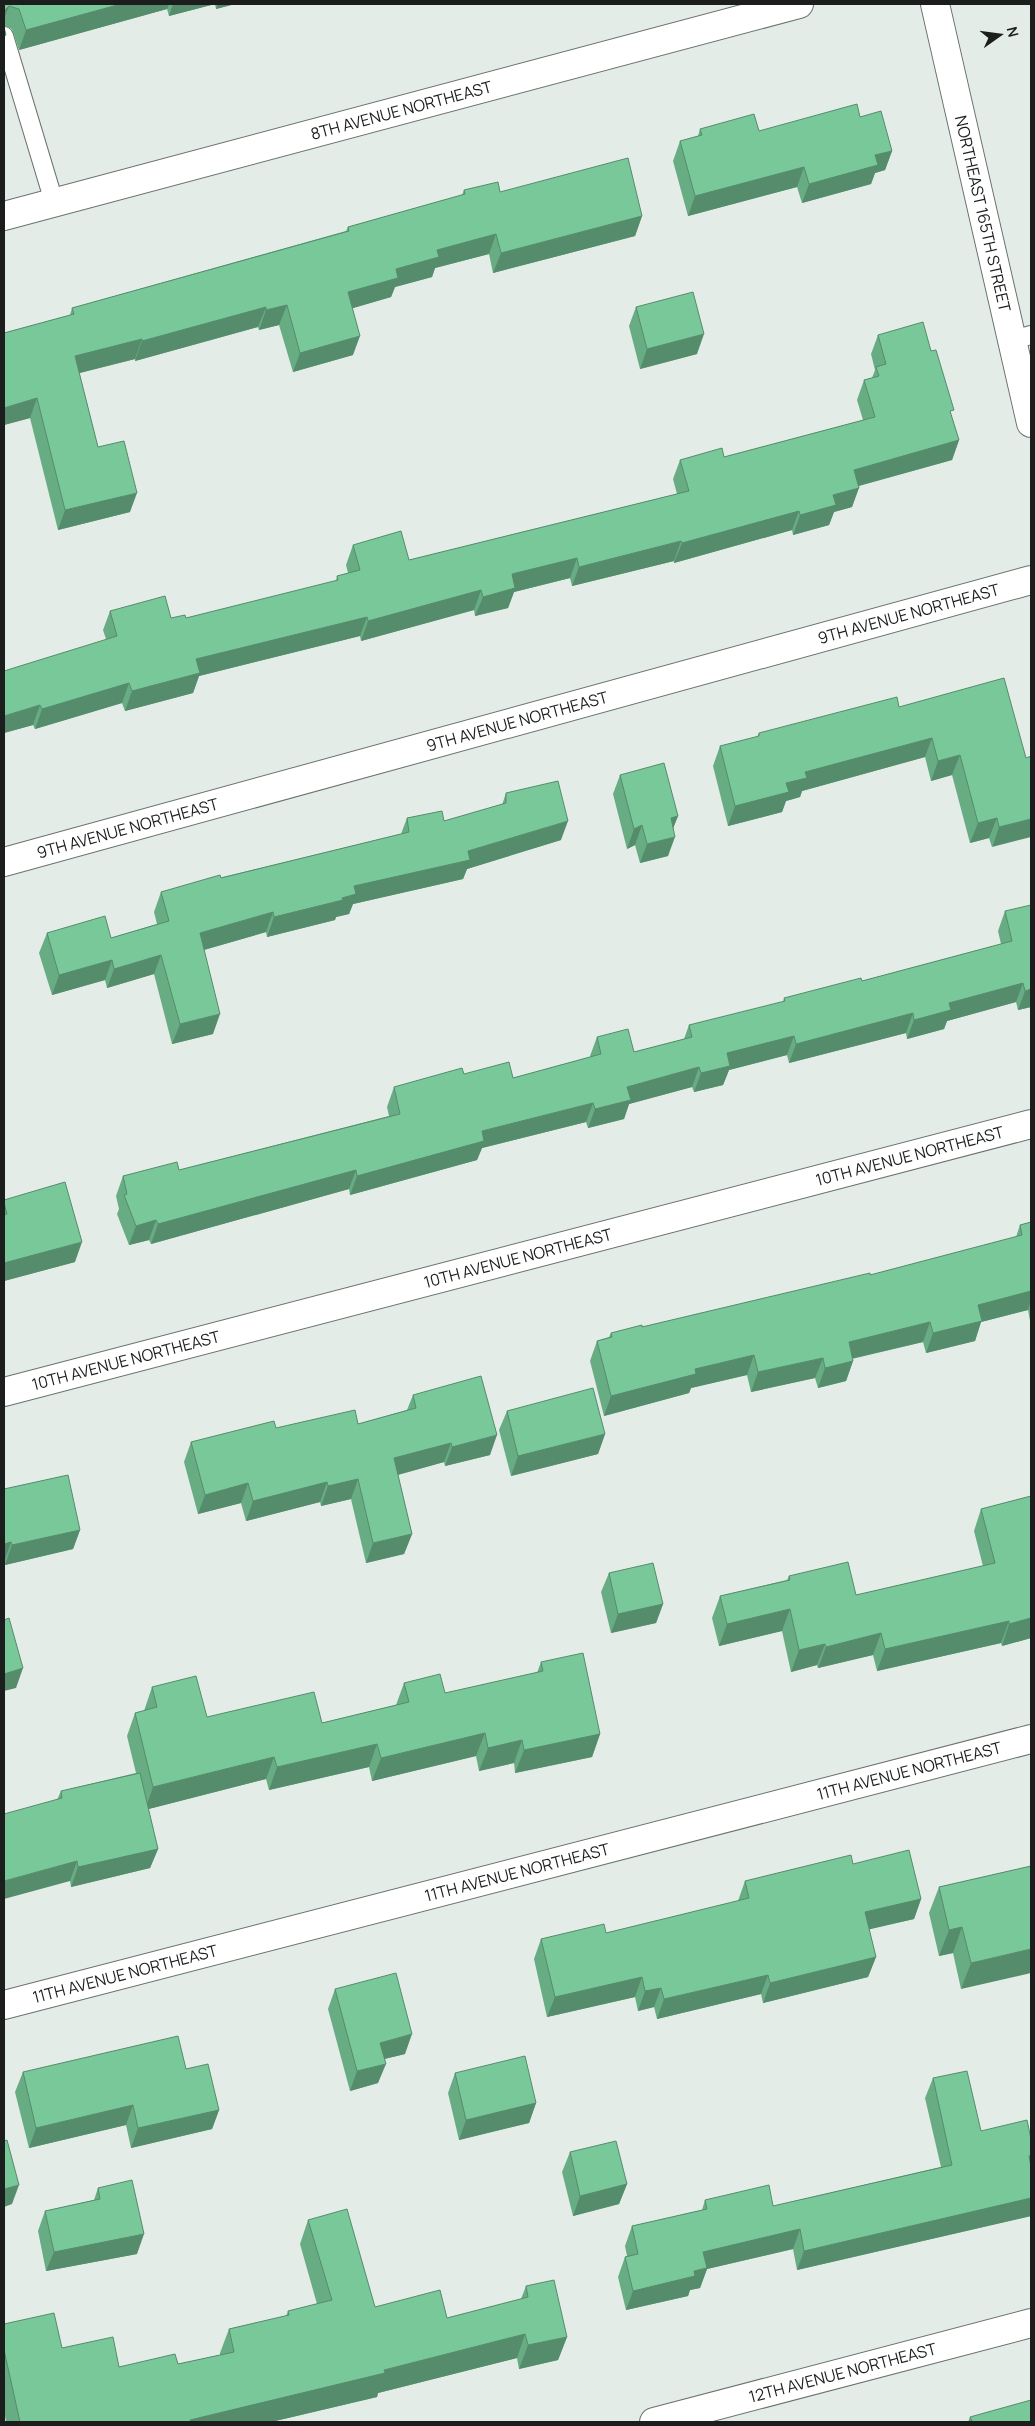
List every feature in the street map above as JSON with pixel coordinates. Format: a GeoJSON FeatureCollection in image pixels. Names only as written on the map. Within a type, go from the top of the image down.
{"type":"FeatureCollection","features":[{"type":"Feature","properties":{"kind":"street","name":"8TH AVENUE NORTHEAST"},"geometry":{"type":"LineString","coordinates":[[4,216],[798,4]]}},
{"type":"Feature","properties":{"kind":"street","name":"NORTHEAST 165TH STREET"},"geometry":{"type":"LineString","coordinates":[[935,4],[1022,338],[1031,423]]}},
{"type":"Feature","properties":{"kind":"street","name":"9TH AVENUE NORTHEAST"},"geometry":{"type":"LineString","coordinates":[[4,862],[1031,580]]}},
{"type":"Feature","properties":{"kind":"street","name":"10TH AVENUE NORTHEAST"},"geometry":{"type":"LineString","coordinates":[[4,1392],[1031,1124]]}},
{"type":"Feature","properties":{"kind":"street","name":"11TH AVENUE NORTHEAST"},"geometry":{"type":"LineString","coordinates":[[4,2005],[1031,1739]]}},
{"type":"Feature","properties":{"kind":"street","name":"12TH AVENUE NORTHEAST"},"geometry":{"type":"LineString","coordinates":[[654,2422],[1031,2323]]}},
{"type":"Feature","properties":{"kind":"lane"},"geometry":{"type":"LineString","coordinates":[[4,36],[54,202]]}},
{"type":"Feature","properties":{"kind":"building"},"geometry":{"type":"Polygon","coordinates":[[[4,4],[121,4],[26,30],[19,9],[9,6],[4,11],[4,4]]]}},
{"type":"Feature","properties":{"kind":"building"},"geometry":{"type":"Polygon","coordinates":[[[857,104],[860,117],[881,111],[892,151],[875,155],[878,165],[809,184],[804,167],[695,196],[680,141],[702,135],[700,129],[754,114],[759,131],[857,104]]]}},
{"type":"Feature","properties":{"kind":"building"},"geometry":{"type":"Polygon","coordinates":[[[628,158],[642,216],[501,253],[496,234],[437,250],[439,257],[396,269],[398,278],[348,292],[360,336],[300,353],[287,305],[266,310],[266,307],[142,341],[142,339],[75,356],[98,447],[124,441],[137,493],[65,510],[37,398],[4,408],[4,333],[74,314],[72,308],[349,231],[348,227],[465,194],[464,190],[498,182],[500,192],[628,158]]]}},
{"type":"Feature","properties":{"kind":"building"},"geometry":{"type":"Polygon","coordinates":[[[693,292],[704,334],[647,349],[636,307],[693,292]]]}},
{"type":"Feature","properties":{"kind":"building"},"geometry":{"type":"Polygon","coordinates":[[[923,322],[931,351],[936,350],[954,410],[950,411],[959,440],[854,470],[859,488],[833,495],[836,505],[800,515],[799,511],[682,543],[681,541],[579,567],[577,558],[512,574],[515,588],[483,597],[481,590],[368,621],[367,617],[196,659],[200,673],[132,691],[129,683],[42,709],[40,705],[4,716],[4,671],[117,636],[110,611],[165,596],[171,618],[185,615],[186,618],[338,580],[337,576],[360,570],[353,545],[401,531],[409,560],[689,491],[680,460],[722,448],[724,457],[875,417],[864,380],[879,376],[876,367],[886,364],[878,335],[923,322]]]}},
{"type":"Feature","properties":{"kind":"building"},"geometry":{"type":"Polygon","coordinates":[[[1004,678],[1026,758],[1031,756],[1031,819],[999,827],[997,818],[978,823],[960,755],[938,761],[932,738],[805,772],[807,778],[786,783],[789,792],[735,806],[720,746],[759,736],[759,733],[897,697],[899,707],[1004,678]]]}},
{"type":"Feature","properties":{"kind":"building"},"geometry":{"type":"Polygon","coordinates":[[[664,763],[678,816],[671,818],[675,837],[647,844],[642,825],[634,829],[620,775],[664,763]]]}},
{"type":"Feature","properties":{"kind":"building"},"geometry":{"type":"Polygon","coordinates":[[[558,781],[568,821],[468,851],[470,860],[354,886],[356,894],[342,898],[343,900],[274,917],[273,912],[200,933],[220,1014],[180,1024],[161,955],[114,969],[112,960],[59,975],[47,933],[105,916],[111,938],[169,921],[161,892],[220,875],[221,878],[409,832],[407,818],[442,811],[444,821],[506,803],[506,793],[558,781]]]}},
{"type":"Feature","properties":{"kind":"building"},"geometry":{"type":"Polygon","coordinates":[[[1031,905],[1031,989],[1025,991],[1023,983],[949,1003],[951,1010],[914,1020],[913,1013],[796,1044],[794,1036],[727,1053],[730,1066],[701,1073],[699,1067],[627,1087],[631,1100],[595,1109],[593,1103],[482,1131],[484,1141],[357,1176],[356,1170],[158,1224],[156,1220],[136,1226],[124,1195],[127,1194],[123,1176],[177,1162],[179,1170],[400,1114],[394,1087],[462,1068],[464,1074],[509,1062],[513,1078],[601,1054],[597,1037],[628,1029],[634,1052],[692,1037],[689,1025],[785,1001],[784,998],[861,978],[862,981],[1012,941],[1005,911],[1031,905]]]}},
{"type":"Feature","properties":{"kind":"building"},"geometry":{"type":"Polygon","coordinates":[[[65,1182],[82,1242],[4,1263],[4,1215],[7,1214],[4,1200],[65,1182]]]}},
{"type":"Feature","properties":{"kind":"building"},"geometry":{"type":"Polygon","coordinates":[[[1031,1222],[1031,1291],[978,1305],[982,1321],[933,1333],[930,1322],[849,1342],[853,1361],[825,1368],[823,1358],[758,1372],[754,1355],[695,1369],[696,1374],[611,1396],[597,1341],[612,1337],[611,1333],[870,1273],[870,1275],[1022,1235],[1020,1225],[1031,1222]]]}},
{"type":"Feature","properties":{"kind":"building"},"geometry":{"type":"Polygon","coordinates":[[[481,1376],[497,1435],[452,1447],[451,1443],[394,1458],[412,1534],[373,1543],[358,1479],[328,1486],[327,1482],[253,1501],[248,1483],[205,1495],[191,1442],[274,1421],[276,1428],[355,1410],[358,1424],[416,1408],[413,1395],[481,1376]]]}},
{"type":"Feature","properties":{"kind":"building"},"geometry":{"type":"Polygon","coordinates":[[[593,1388],[605,1434],[518,1456],[507,1411],[593,1388]]]}},
{"type":"Feature","properties":{"kind":"building"},"geometry":{"type":"Polygon","coordinates":[[[68,1475],[80,1530],[12,1545],[11,1542],[4,1544],[4,1489],[68,1475]]]}},
{"type":"Feature","properties":{"kind":"building"},"geometry":{"type":"Polygon","coordinates":[[[1031,1496],[1031,1618],[1009,1624],[1009,1621],[885,1649],[881,1633],[826,1647],[825,1644],[799,1650],[790,1609],[727,1624],[720,1596],[790,1580],[789,1576],[848,1562],[856,1595],[995,1563],[981,1509],[1031,1496]]]}},
{"type":"Feature","properties":{"kind":"building"},"geometry":{"type":"Polygon","coordinates":[[[653,1563],[663,1604],[618,1614],[609,1573],[653,1563]]]}},
{"type":"Feature","properties":{"kind":"building"},"geometry":{"type":"Polygon","coordinates":[[[9,1618],[23,1668],[4,1674],[4,1620],[9,1618]]]}},
{"type":"Feature","properties":{"kind":"building"},"geometry":{"type":"Polygon","coordinates":[[[583,1653],[600,1734],[524,1750],[522,1740],[488,1748],[485,1733],[381,1758],[377,1744],[277,1767],[274,1757],[153,1787],[135,1713],[157,1707],[152,1687],[196,1676],[207,1717],[314,1692],[322,1723],[409,1702],[404,1683],[440,1674],[445,1693],[543,1671],[541,1662],[583,1653]]]}},
{"type":"Feature","properties":{"kind":"building"},"geometry":{"type":"Polygon","coordinates":[[[140,1773],[158,1849],[78,1867],[77,1861],[4,1881],[4,1814],[62,1798],[61,1791],[140,1773]]]}},
{"type":"Feature","properties":{"kind":"building"},"geometry":{"type":"Polygon","coordinates":[[[909,1850],[921,1899],[865,1912],[876,1957],[770,1983],[768,1975],[664,1999],[661,1988],[645,1991],[642,1977],[555,1997],[541,1939],[604,1924],[606,1933],[749,1898],[745,1881],[851,1855],[853,1864],[909,1850]]]}},
{"type":"Feature","properties":{"kind":"building"},"geometry":{"type":"Polygon","coordinates":[[[1031,1866],[1031,1949],[971,1963],[962,1927],[949,1930],[939,1887],[1031,1866]]]}},
{"type":"Feature","properties":{"kind":"building"},"geometry":{"type":"Polygon","coordinates":[[[396,1973],[412,2034],[380,2043],[386,2064],[357,2071],[335,1989],[396,1973]]]}},
{"type":"Feature","properties":{"kind":"building"},"geometry":{"type":"Polygon","coordinates":[[[178,2036],[186,2069],[208,2064],[219,2110],[138,2128],[133,2105],[36,2128],[23,2072],[178,2036]]]}},
{"type":"Feature","properties":{"kind":"building"},"geometry":{"type":"Polygon","coordinates":[[[525,2056],[536,2103],[466,2120],[455,2073],[525,2056]]]}},
{"type":"Feature","properties":{"kind":"building"},"geometry":{"type":"Polygon","coordinates":[[[967,2071],[981,2131],[1027,2120],[1031,2139],[1031,2155],[1029,2156],[1031,2198],[804,2251],[800,2229],[703,2252],[707,2268],[694,2271],[695,2276],[633,2291],[625,2257],[638,2254],[632,2226],[707,2209],[705,2200],[769,2185],[773,2206],[952,2165],[933,2078],[967,2071]]]}},
{"type":"Feature","properties":{"kind":"building"},"geometry":{"type":"Polygon","coordinates":[[[7,2140],[19,2185],[4,2189],[4,2141],[7,2140]]]}},
{"type":"Feature","properties":{"kind":"building"},"geometry":{"type":"Polygon","coordinates":[[[616,2141],[627,2184],[580,2196],[570,2152],[616,2141]]]}},
{"type":"Feature","properties":{"kind":"building"},"geometry":{"type":"Polygon","coordinates":[[[132,2180],[144,2234],[54,2252],[45,2211],[100,2199],[98,2188],[132,2180]]]}},
{"type":"Feature","properties":{"kind":"building"},"geometry":{"type":"Polygon","coordinates":[[[347,2209],[375,2307],[440,2290],[447,2318],[528,2297],[526,2286],[554,2280],[567,2337],[528,2345],[525,2334],[384,2370],[385,2373],[190,2420],[191,2422],[20,2422],[4,2350],[4,2324],[54,2313],[62,2348],[113,2337],[119,2367],[175,2354],[178,2364],[234,2352],[229,2329],[289,2315],[288,2311],[332,2300],[308,2220],[347,2209]]]}},
{"type":"Feature","properties":{"kind":"building"},"geometry":{"type":"Polygon","coordinates":[[[1031,2400],[1031,2422],[972,2422],[970,2417],[1031,2400]]]}}]}
